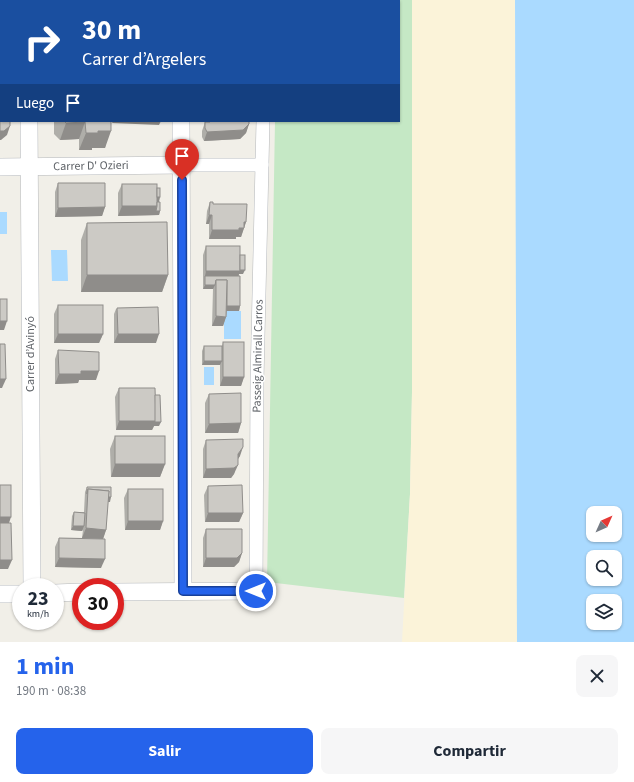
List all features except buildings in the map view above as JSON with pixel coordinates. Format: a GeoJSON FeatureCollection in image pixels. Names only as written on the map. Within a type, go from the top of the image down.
{"type":"FeatureCollection","features":[{"type":"Feature","properties":{"kind":"street","name":"Carrer d’Avinyó"},"geometry":{"type":"LineString","coordinates":[[28,122],[32,578]]}},
{"type":"Feature","properties":{"kind":"street"},"geometry":{"type":"LineString","coordinates":[[181,122],[183,591]]}},
{"type":"Feature","properties":{"kind":"street","name":"Passeig Almirall Carros"},"geometry":{"type":"LineString","coordinates":[[256,591],[257,380],[263,122]]}},
{"type":"Feature","properties":{"kind":"street","name":"Carrer D' Ozieri"},"geometry":{"type":"LineString","coordinates":[[0,167],[182,165]]}},
{"type":"Feature","properties":{"kind":"street"},"geometry":{"type":"LineString","coordinates":[[182,165],[262,165]]}},
{"type":"Feature","properties":{"kind":"street"},"geometry":{"type":"LineString","coordinates":[[124,592],[256,591]]}},
{"type":"Feature","properties":{"kind":"street"},"geometry":{"type":"LineString","coordinates":[[0,594],[12,594]]}},
{"type":"Feature","properties":{"kind":"green space"},"geometry":{"type":"Polygon","coordinates":[[[400,0],[412,0],[412,392],[410,494],[404,598],[267,582],[275,122],[400,122],[400,0]]]}},
{"type":"Feature","properties":{"kind":"sand"},"geometry":{"type":"Polygon","coordinates":[[[412,0],[515,0],[517,642],[402,642],[410,494],[412,392],[412,0]]]}},
{"type":"Feature","properties":{"kind":"water"},"geometry":{"type":"Polygon","coordinates":[[[515,0],[634,0],[634,642],[517,642],[515,0]]]}},
{"type":"Feature","properties":{"kind":"water"},"geometry":{"type":"Polygon","coordinates":[[[0,212],[7,212],[7,234],[0,234],[0,212]]]}},
{"type":"Feature","properties":{"kind":"water"},"geometry":{"type":"Polygon","coordinates":[[[51,250],[67,250],[68,281],[52,281],[51,250]]]}},
{"type":"Feature","properties":{"kind":"water"},"geometry":{"type":"Polygon","coordinates":[[[224,311],[241,311],[241,339],[224,339],[224,311]]]}},
{"type":"Feature","properties":{"kind":"water"},"geometry":{"type":"Polygon","coordinates":[[[204,367],[214,367],[214,385],[204,385],[204,367]]]}},
{"type":"Feature","properties":{"kind":"route"},"geometry":{"type":"LineString","coordinates":[[182,180],[183,591],[256,591]]}}]}
